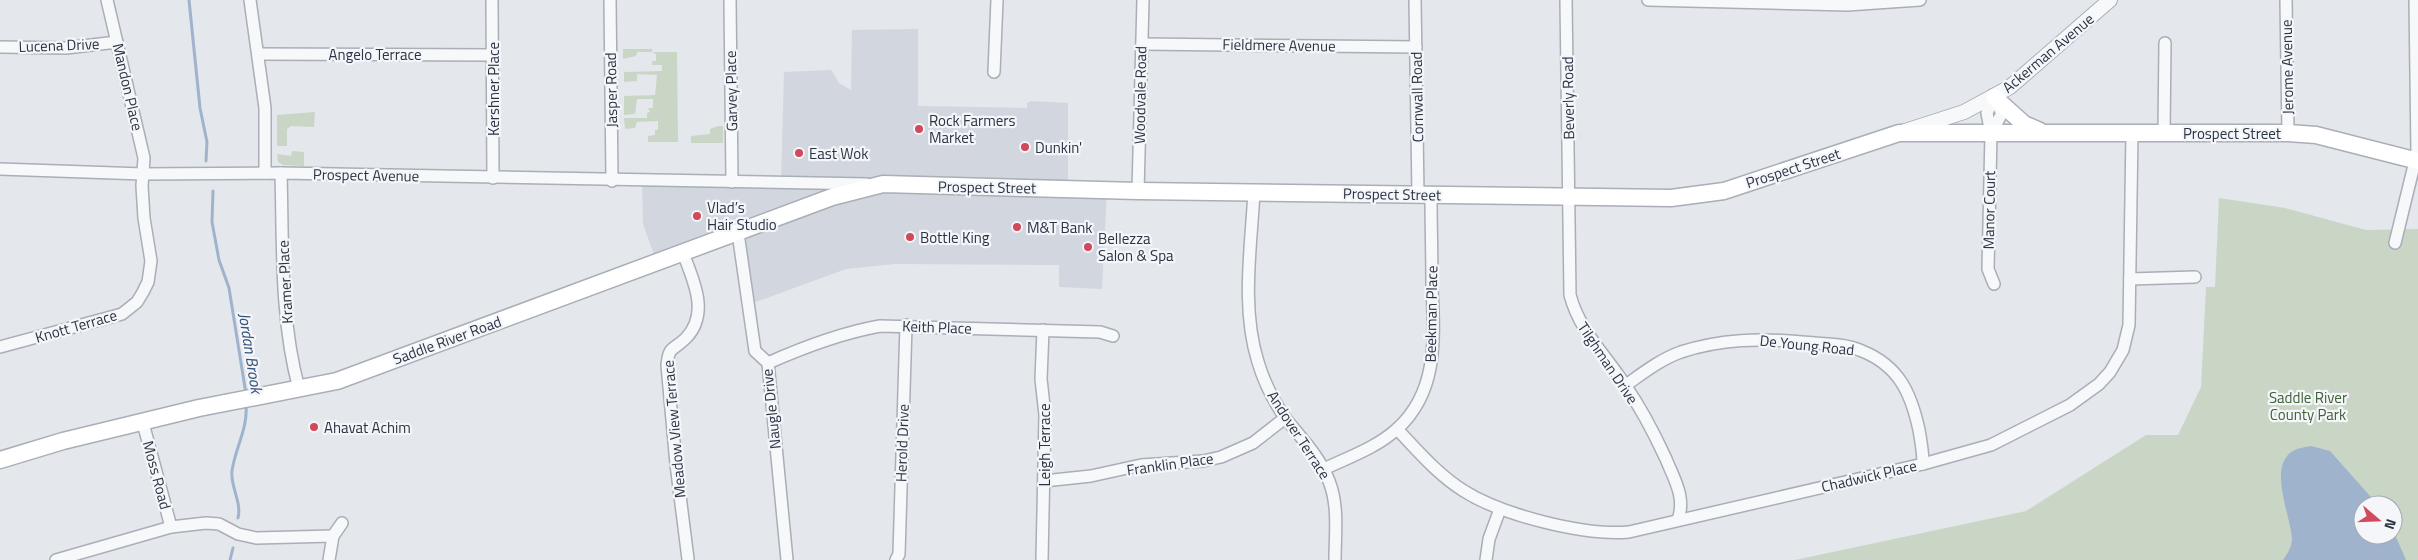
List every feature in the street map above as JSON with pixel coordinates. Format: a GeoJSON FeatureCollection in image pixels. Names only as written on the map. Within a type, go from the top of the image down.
{"type":"FeatureCollection","features":[{"type":"Feature","properties":{"kind":"main road","name":"Prospect Street"},"geometry":{"type":"LineString","coordinates":[[1994,97],[2024,124],[2042,132]]}},
{"type":"Feature","properties":{"kind":"main road","name":"Prospect Street"},"geometry":{"type":"LineString","coordinates":[[883,184],[1138,191],[1671,198],[1701,196],[1724,191],[1899,133],[2288,133],[2316,135],[2417,161]]}},
{"type":"Feature","properties":{"kind":"main road","name":"Saddle River Road"},"geometry":{"type":"LineString","coordinates":[[0,460],[199,408],[337,381],[832,197],[883,184]]}},
{"type":"Feature","properties":{"kind":"street","name":"Mandon Place"},"geometry":{"type":"LineString","coordinates":[[107,0],[144,158],[143,174]]}},
{"type":"Feature","properties":{"kind":"street"},"geometry":{"type":"LineString","coordinates":[[250,0],[265,108],[265,173]]}},
{"type":"Feature","properties":{"kind":"street","name":"Kershner Place"},"geometry":{"type":"LineString","coordinates":[[492,0],[494,178]]}},
{"type":"Feature","properties":{"kind":"street","name":"Jasper Road"},"geometry":{"type":"LineString","coordinates":[[610,0],[612,180]]}},
{"type":"Feature","properties":{"kind":"street","name":"Garvey Place"},"geometry":{"type":"LineString","coordinates":[[730,0],[732,182]]}},
{"type":"Feature","properties":{"kind":"street"},"geometry":{"type":"LineString","coordinates":[[994,72],[997,0]]}},
{"type":"Feature","properties":{"kind":"street","name":"Woodvale Road"},"geometry":{"type":"LineString","coordinates":[[1138,191],[1143,0]]}},
{"type":"Feature","properties":{"kind":"street","name":"Cornwall Road"},"geometry":{"type":"LineString","coordinates":[[1415,0],[1424,195]]}},
{"type":"Feature","properties":{"kind":"street","name":"Beverly Road"},"geometry":{"type":"LineString","coordinates":[[1566,0],[1569,196]]}},
{"type":"Feature","properties":{"kind":"street"},"geometry":{"type":"LineString","coordinates":[[1648,0],[1799,2],[1847,5],[1920,0]]}},
{"type":"Feature","properties":{"kind":"street","name":"Ackerman Avenue"},"geometry":{"type":"LineString","coordinates":[[1899,133],[1964,112],[1994,97],[2025,75],[2110,0]]}},
{"type":"Feature","properties":{"kind":"street","name":"Jerome Avenue"},"geometry":{"type":"LineString","coordinates":[[2286,0],[2288,133]]}},
{"type":"Feature","properties":{"kind":"street"},"geometry":{"type":"LineString","coordinates":[[2395,243],[2417,161],[2415,0]]}},
{"type":"Feature","properties":{"kind":"street","name":"Lucena Drive"},"geometry":{"type":"LineString","coordinates":[[0,47],[66,48],[117,42]]}},
{"type":"Feature","properties":{"kind":"street"},"geometry":{"type":"LineString","coordinates":[[2164,43],[2164,132]]}},
{"type":"Feature","properties":{"kind":"street","name":"Fieldmere Avenue"},"geometry":{"type":"LineString","coordinates":[[1142,44],[1416,47]]}},
{"type":"Feature","properties":{"kind":"street","name":"Angelo Terrace"},"geometry":{"type":"LineString","coordinates":[[258,54],[493,55]]}},
{"type":"Feature","properties":{"kind":"street","name":"Manor Court"},"geometry":{"type":"LineString","coordinates":[[1994,97],[2002,113],[1991,134],[1988,269],[1994,284]]}},
{"type":"Feature","properties":{"kind":"street","name":"Chadwick Place"},"geometry":{"type":"LineString","coordinates":[[1397,429],[1447,479],[1463,491],[1500,508],[1543,521],[1614,534],[1923,464],[1967,453],[2013,435],[2070,405],[2099,384],[2117,362],[2127,337],[2130,279],[2132,133]]}},
{"type":"Feature","properties":{"kind":"street","name":"Prospect Avenue"},"geometry":{"type":"LineString","coordinates":[[0,169],[143,174],[281,173],[732,182]]}},
{"type":"Feature","properties":{"kind":"street","name":"Kramer Place"},"geometry":{"type":"LineString","coordinates":[[281,173],[286,318],[293,366],[299,389]]}},
{"type":"Feature","properties":{"kind":"street","name":"Knott Terrace"},"geometry":{"type":"LineString","coordinates":[[0,347],[111,318],[122,314],[137,302],[148,282],[151,261],[144,218],[143,174]]}},
{"type":"Feature","properties":{"kind":"street","name":"Prospect Street"},"geometry":{"type":"LineString","coordinates":[[732,182],[883,184]]}},
{"type":"Feature","properties":{"kind":"street","name":"Andover Terrace"},"geometry":{"type":"LineString","coordinates":[[1254,192],[1249,304],[1250,325],[1256,354],[1265,382],[1285,418],[1324,469],[1332,490],[1336,512],[1335,560]]}},
{"type":"Feature","properties":{"kind":"street","name":"Beekman Place"},"geometry":{"type":"LineString","coordinates":[[1324,469],[1367,449],[1397,429],[1421,398],[1432,366],[1434,349],[1424,195]]}},
{"type":"Feature","properties":{"kind":"street","name":"Tilghman Drive"},"geometry":{"type":"LineString","coordinates":[[1569,196],[1568,279],[1574,310],[1580,324],[1626,385],[1658,441],[1676,478],[1682,509],[1678,520]]}},
{"type":"Feature","properties":{"kind":"street","name":"Naugle Drive"},"geometry":{"type":"LineString","coordinates":[[738,233],[755,351],[768,363],[787,560]]}},
{"type":"Feature","properties":{"kind":"street","name":"Meadow View Terrace"},"geometry":{"type":"LineString","coordinates":[[682,253],[698,291],[697,316],[694,327],[685,338],[671,348],[668,353],[667,365],[676,464],[688,559]]}},
{"type":"Feature","properties":{"kind":"street"},"geometry":{"type":"LineString","coordinates":[[2130,279],[2195,277]]}},
{"type":"Feature","properties":{"kind":"street","name":"Keith Place"},"geometry":{"type":"LineString","coordinates":[[768,363],[805,346],[860,330],[906,325],[1100,332],[1113,336]]}},
{"type":"Feature","properties":{"kind":"street","name":"Herold Drive"},"geometry":{"type":"LineString","coordinates":[[896,560],[899,554],[906,325]]}},
{"type":"Feature","properties":{"kind":"street","name":"Leigh Terrace"},"geometry":{"type":"LineString","coordinates":[[1042,560],[1045,415],[1041,380],[1044,330]]}},
{"type":"Feature","properties":{"kind":"street","name":"De Young Road"},"geometry":{"type":"LineString","coordinates":[[1626,385],[1663,360],[1681,353],[1732,341],[1769,339],[1849,347],[1862,351],[1884,363],[1905,385],[1914,407],[1923,452],[1923,464]]}},
{"type":"Feature","properties":{"kind":"street","name":"Franklin Place"},"geometry":{"type":"LineString","coordinates":[[1044,481],[1091,476],[1141,465],[1203,461],[1221,457],[1253,443],[1285,418]]}},
{"type":"Feature","properties":{"kind":"street","name":"Moss Road"},"geometry":{"type":"LineString","coordinates":[[144,423],[171,527]]}},
{"type":"Feature","properties":{"kind":"street"},"geometry":{"type":"LineString","coordinates":[[1486,560],[1489,539],[1500,508]]}},
{"type":"Feature","properties":{"kind":"street"},"geometry":{"type":"LineString","coordinates":[[56,560],[171,527],[206,523],[219,524],[238,534],[256,538],[333,536]]}},
{"type":"Feature","properties":{"kind":"street"},"geometry":{"type":"LineString","coordinates":[[329,560],[333,536],[342,523]]}},
{"type":"Feature","properties":{"kind":"street"},"geometry":{"type":"LineString","coordinates":[[99,548],[101,560]]}},
{"type":"Feature","properties":{"kind":"shaded area"},"geometry":{"type":"Polygon","coordinates":[[[918,29],[918,106],[1027,108],[1027,103],[1031,101],[1068,103],[1068,189],[1107,190],[1102,289],[1059,287],[1059,265],[895,264],[846,269],[748,305],[738,233],[657,263],[643,224],[642,181],[781,182],[784,72],[831,70],[839,83],[851,90],[852,30],[918,29]]]}},
{"type":"Feature","properties":{"kind":"green space"},"geometry":{"type":"Polygon","coordinates":[[[623,49],[652,49],[652,52],[637,52],[636,56],[623,59],[623,49]]]}},
{"type":"Feature","properties":{"kind":"green space"},"geometry":{"type":"Polygon","coordinates":[[[652,52],[677,52],[678,142],[648,142],[648,136],[655,135],[655,130],[658,130],[658,121],[637,122],[635,128],[625,129],[624,118],[647,118],[647,113],[650,112],[648,108],[653,108],[653,99],[637,99],[635,114],[624,115],[624,96],[655,95],[657,75],[637,74],[637,81],[624,82],[624,72],[662,71],[662,65],[652,65],[652,61],[656,61],[656,54],[652,52]]]}},
{"type":"Feature","properties":{"kind":"green space"},"geometry":{"type":"Polygon","coordinates":[[[315,112],[314,127],[291,126],[287,129],[287,146],[277,146],[277,115],[315,112]]]}},
{"type":"Feature","properties":{"kind":"green space"},"geometry":{"type":"Polygon","coordinates":[[[723,126],[723,143],[691,143],[691,136],[710,134],[710,129],[723,126]]]}},
{"type":"Feature","properties":{"kind":"green space"},"geometry":{"type":"Polygon","coordinates":[[[292,151],[304,152],[304,166],[283,165],[278,162],[277,154],[291,156],[292,151]]]}},
{"type":"Feature","properties":{"kind":"green space","name":"Saddle River County Park"},"geometry":{"type":"Polygon","coordinates":[[[2219,198],[2285,208],[2366,230],[2418,229],[2418,560],[1795,560],[2026,511],[2146,435],[2178,435],[2201,387],[2206,287],[2215,287],[2219,198]]]}},
{"type":"Feature","properties":{"kind":"water"},"geometry":{"type":"Polygon","coordinates":[[[2311,446],[2330,451],[2369,495],[2353,495],[2353,545],[2400,545],[2406,560],[2283,560],[2288,553],[2292,539],[2282,492],[2282,468],[2285,458],[2300,448],[2311,446]]]}},
{"type":"Feature","properties":{"kind":"waterway","name":"Jordan Brook"},"geometry":{"type":"LineString","coordinates":[[189,0],[200,108],[207,142],[206,161]]}},
{"type":"Feature","properties":{"kind":"waterway","name":"Jordan Brook"},"geometry":{"type":"LineString","coordinates":[[213,191],[212,222],[219,260],[229,288],[246,394]]}},
{"type":"Feature","properties":{"kind":"waterway","name":"Jordan Brook"},"geometry":{"type":"LineString","coordinates":[[238,518],[239,512],[232,471],[245,422],[246,405]]}},
{"type":"Feature","properties":{"kind":"waterway","name":"Jordan Brook"},"geometry":{"type":"LineString","coordinates":[[230,560],[233,548]]}},
{"type":"Feature","properties":{"kind":"place","name":"Rock Farmers Market"},"geometry":{"type":"Point","coordinates":[919,129]}},
{"type":"Feature","properties":{"kind":"place","name":"Dunkin'"},"geometry":{"type":"Point","coordinates":[1025,147]}},
{"type":"Feature","properties":{"kind":"place","name":"East Wok"},"geometry":{"type":"Point","coordinates":[799,153]}},
{"type":"Feature","properties":{"kind":"place","name":"Vlad’s Hair Studio"},"geometry":{"type":"Point","coordinates":[697,216]}},
{"type":"Feature","properties":{"kind":"place","name":"M&T Bank"},"geometry":{"type":"Point","coordinates":[1017,227]}},
{"type":"Feature","properties":{"kind":"place","name":"Bottle King"},"geometry":{"type":"Point","coordinates":[910,237]}},
{"type":"Feature","properties":{"kind":"place","name":"Bellezza Salon & Spa"},"geometry":{"type":"Point","coordinates":[1088,247]}},
{"type":"Feature","properties":{"kind":"place","name":"Ahavat Achim"},"geometry":{"type":"Point","coordinates":[314,427]}}]}
